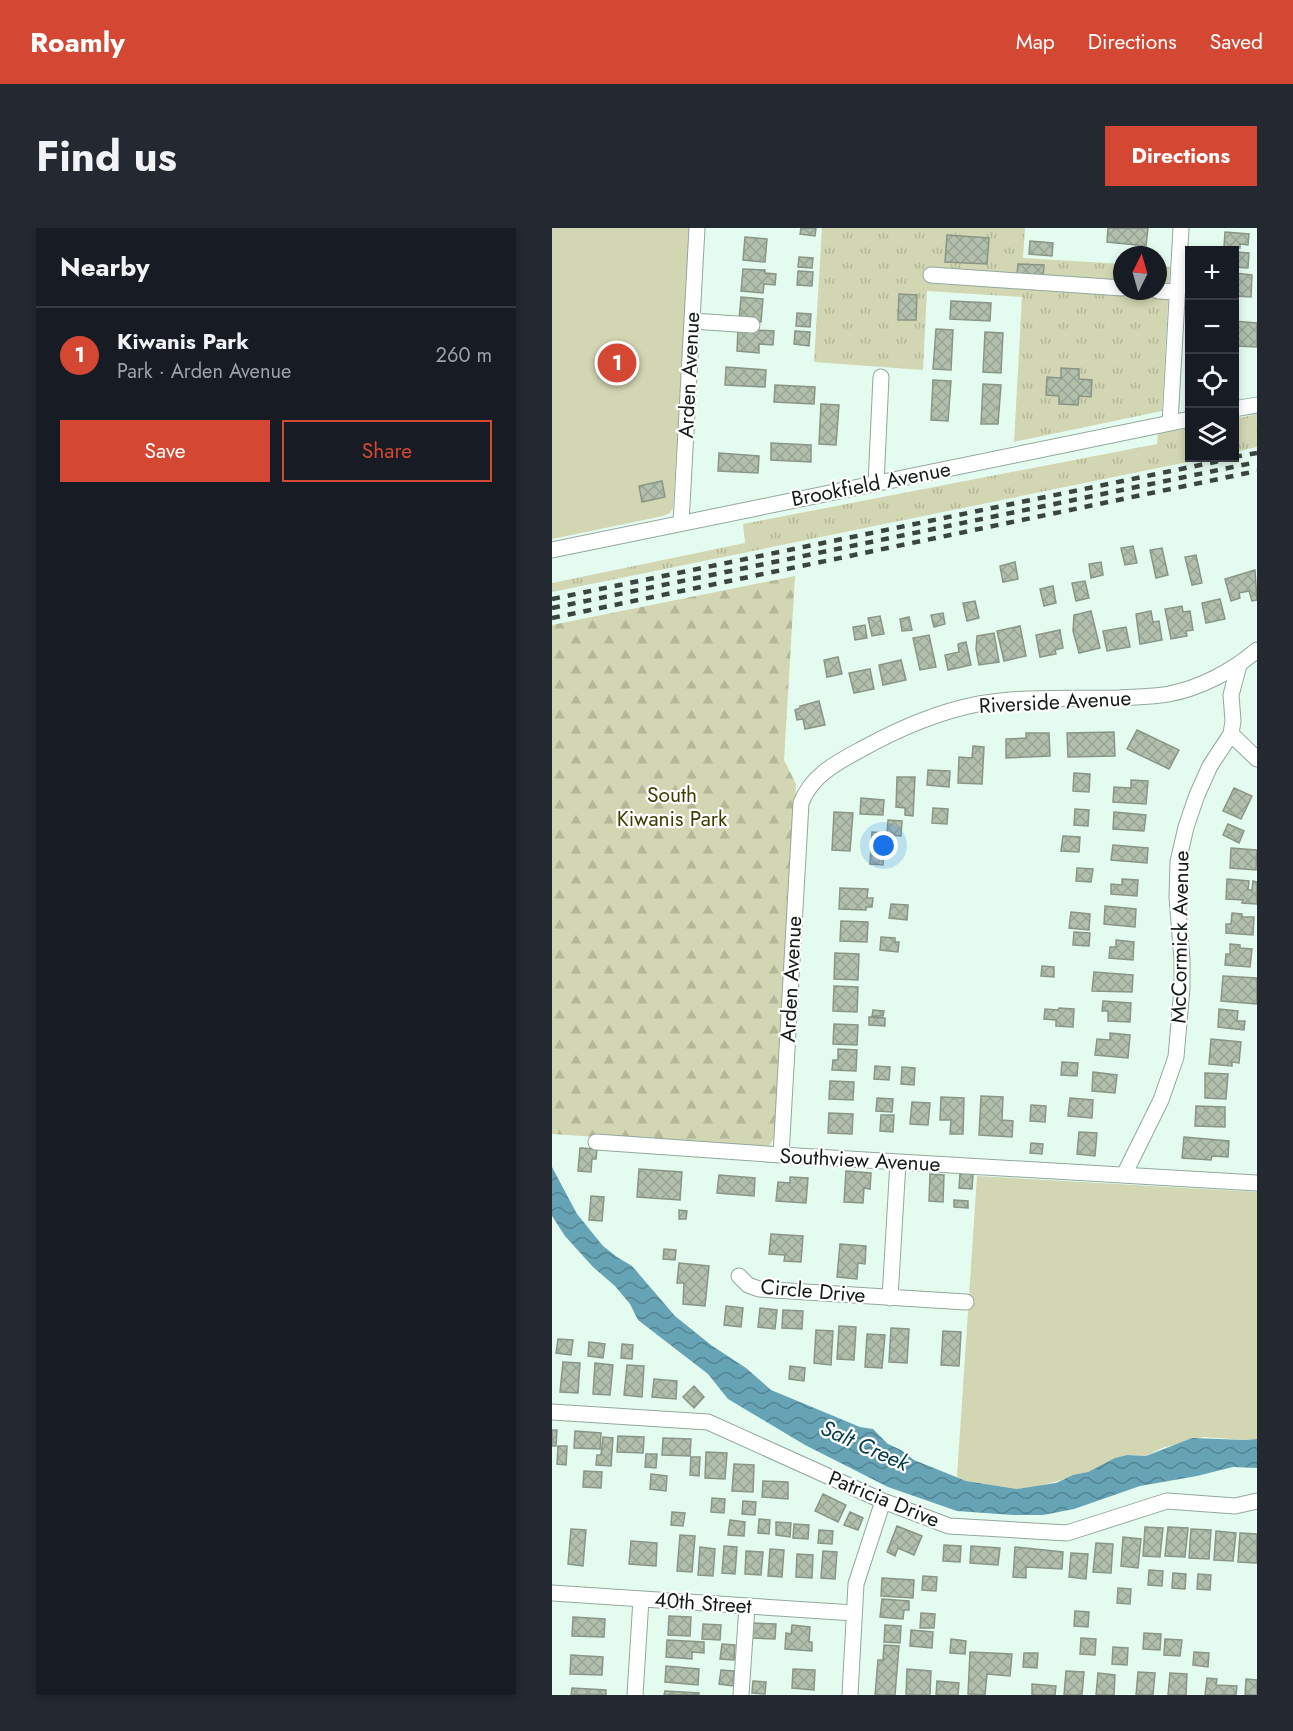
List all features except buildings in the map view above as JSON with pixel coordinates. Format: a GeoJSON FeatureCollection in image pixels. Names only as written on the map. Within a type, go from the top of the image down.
{"type":"FeatureCollection","features":[{"type":"Feature","properties":{"kind":"street","name":"Arden Avenue"},"geometry":{"type":"LineString","coordinates":[[681,523],[698,228]]}},
{"type":"Feature","properties":{"kind":"street"},"geometry":{"type":"LineString","coordinates":[[1170,423],[1181,228]]}},
{"type":"Feature","properties":{"kind":"street"},"geometry":{"type":"LineString","coordinates":[[931,275],[1113,287]]}},
{"type":"Feature","properties":{"kind":"street"},"geometry":{"type":"LineString","coordinates":[[1167,291],[1178,292]]}},
{"type":"Feature","properties":{"kind":"street"},"geometry":{"type":"LineString","coordinates":[[692,321],[752,326]]}},
{"type":"Feature","properties":{"kind":"street"},"geometry":{"type":"LineString","coordinates":[[876,484],[881,377]]}},
{"type":"Feature","properties":{"kind":"street"},"geometry":{"type":"LineString","coordinates":[[1239,408],[1257,405]]}},
{"type":"Feature","properties":{"kind":"street","name":"Brookfield Avenue"},"geometry":{"type":"LineString","coordinates":[[552,550],[1185,420]]}},
{"type":"Feature","properties":{"kind":"street","name":"Riverside Avenue"},"geometry":{"type":"LineString","coordinates":[[801,803],[806,789],[816,778],[840,761],[899,731],[960,709],[1005,701],[1169,694],[1202,683],[1239,665],[1257,650]]}},
{"type":"Feature","properties":{"kind":"street"},"geometry":{"type":"LineString","coordinates":[[1239,665],[1231,694],[1233,721],[1231,734],[1257,759]]}},
{"type":"Feature","properties":{"kind":"street","name":"McCormick Avenue"},"geometry":{"type":"LineString","coordinates":[[1124,1175],[1161,1100],[1176,1057],[1182,988],[1177,897],[1178,862],[1185,827],[1210,766],[1231,734]]}},
{"type":"Feature","properties":{"kind":"street","name":"Arden Avenue"},"geometry":{"type":"LineString","coordinates":[[781,1155],[801,803]]}},
{"type":"Feature","properties":{"kind":"street","name":"Southview Avenue"},"geometry":{"type":"LineString","coordinates":[[596,1142],[1257,1183]]}},
{"type":"Feature","properties":{"kind":"street","name":"Circle Drive"},"geometry":{"type":"LineString","coordinates":[[890,1298],[898,1162]]}},
{"type":"Feature","properties":{"kind":"street","name":"Circle Drive"},"geometry":{"type":"LineString","coordinates":[[739,1276],[748,1285],[759,1289],[966,1302]]}},
{"type":"Feature","properties":{"kind":"street","name":"Patricia Drive"},"geometry":{"type":"LineString","coordinates":[[552,1412],[708,1422],[883,1501],[949,1526],[1067,1533],[1167,1501],[1235,1506],[1257,1501]]}},
{"type":"Feature","properties":{"kind":"street"},"geometry":{"type":"LineString","coordinates":[[850,1695],[856,1584],[883,1501]]}},
{"type":"Feature","properties":{"kind":"street","name":"40th Street"},"geometry":{"type":"LineString","coordinates":[[552,1593],[854,1613]]}},
{"type":"Feature","properties":{"kind":"street"},"geometry":{"type":"LineString","coordinates":[[636,1695],[641,1599]]}},
{"type":"Feature","properties":{"kind":"street"},"geometry":{"type":"LineString","coordinates":[[741,1695],[747,1606]]}},
{"type":"Feature","properties":{"kind":"green space"},"geometry":{"type":"Polygon","coordinates":[[[552,228],[690,228],[673,508],[670,513],[663,516],[552,539],[552,228]]]}},
{"type":"Feature","properties":{"kind":"green space"},"geometry":{"type":"Polygon","coordinates":[[[822,228],[1025,228],[1023,258],[1113,263],[1113,300],[1167,300],[1167,267],[1170,267],[1162,411],[1014,442],[1022,297],[927,291],[923,370],[814,362],[822,228]]]}},
{"type":"Feature","properties":{"kind":"green space"},"geometry":{"type":"Polygon","coordinates":[[[1257,414],[1257,447],[1239,451],[1239,418],[1257,414]]]}},
{"type":"Feature","properties":{"kind":"green space"},"geometry":{"type":"Polygon","coordinates":[[[1185,429],[1185,462],[1187,462],[552,592],[552,583],[745,543],[743,524],[1157,444],[1158,434],[1185,429]]]}},
{"type":"Feature","properties":{"kind":"green space","name":"South Kiwanis Park"},"geometry":{"type":"Polygon","coordinates":[[[795,576],[784,760],[796,784],[775,1136],[769,1146],[763,1148],[552,1134],[552,625],[795,576]]]}},
{"type":"Feature","properties":{"kind":"green space"},"geometry":{"type":"Polygon","coordinates":[[[977,1176],[1257,1192],[1257,1439],[1203,1437],[1162,1448],[1146,1456],[1127,1455],[1116,1458],[1088,1472],[1037,1487],[1017,1489],[966,1481],[957,1477],[977,1176]]]}},
{"type":"Feature","properties":{"kind":"water","name":"Salt Creek"},"geometry":{"type":"Polygon","coordinates":[[[552,1167],[577,1214],[603,1246],[632,1266],[675,1316],[711,1345],[746,1368],[771,1390],[860,1427],[873,1429],[888,1444],[914,1460],[966,1481],[1017,1489],[1056,1483],[1073,1475],[1088,1472],[1115,1458],[1127,1455],[1146,1456],[1192,1438],[1257,1439],[1257,1468],[1233,1467],[1140,1486],[1074,1509],[1043,1515],[957,1511],[888,1487],[805,1445],[728,1399],[708,1374],[638,1320],[630,1304],[565,1236],[552,1216],[552,1167]]]}},
{"type":"Feature","properties":{"kind":"railway"},"geometry":{"type":"LineString","coordinates":[[1239,456],[1257,453]]}},
{"type":"Feature","properties":{"kind":"railway"},"geometry":{"type":"LineString","coordinates":[[552,599],[1215,462]]}},
{"type":"Feature","properties":{"kind":"railway"},"geometry":{"type":"LineString","coordinates":[[552,608],[1257,462]]}},
{"type":"Feature","properties":{"kind":"railway"},"geometry":{"type":"LineString","coordinates":[[552,618],[1257,471]]}},
{"type":"Feature","properties":{"kind":"place","name":"Kiwanis Park"},"geometry":{"type":"Point","coordinates":[617,363]}}]}
